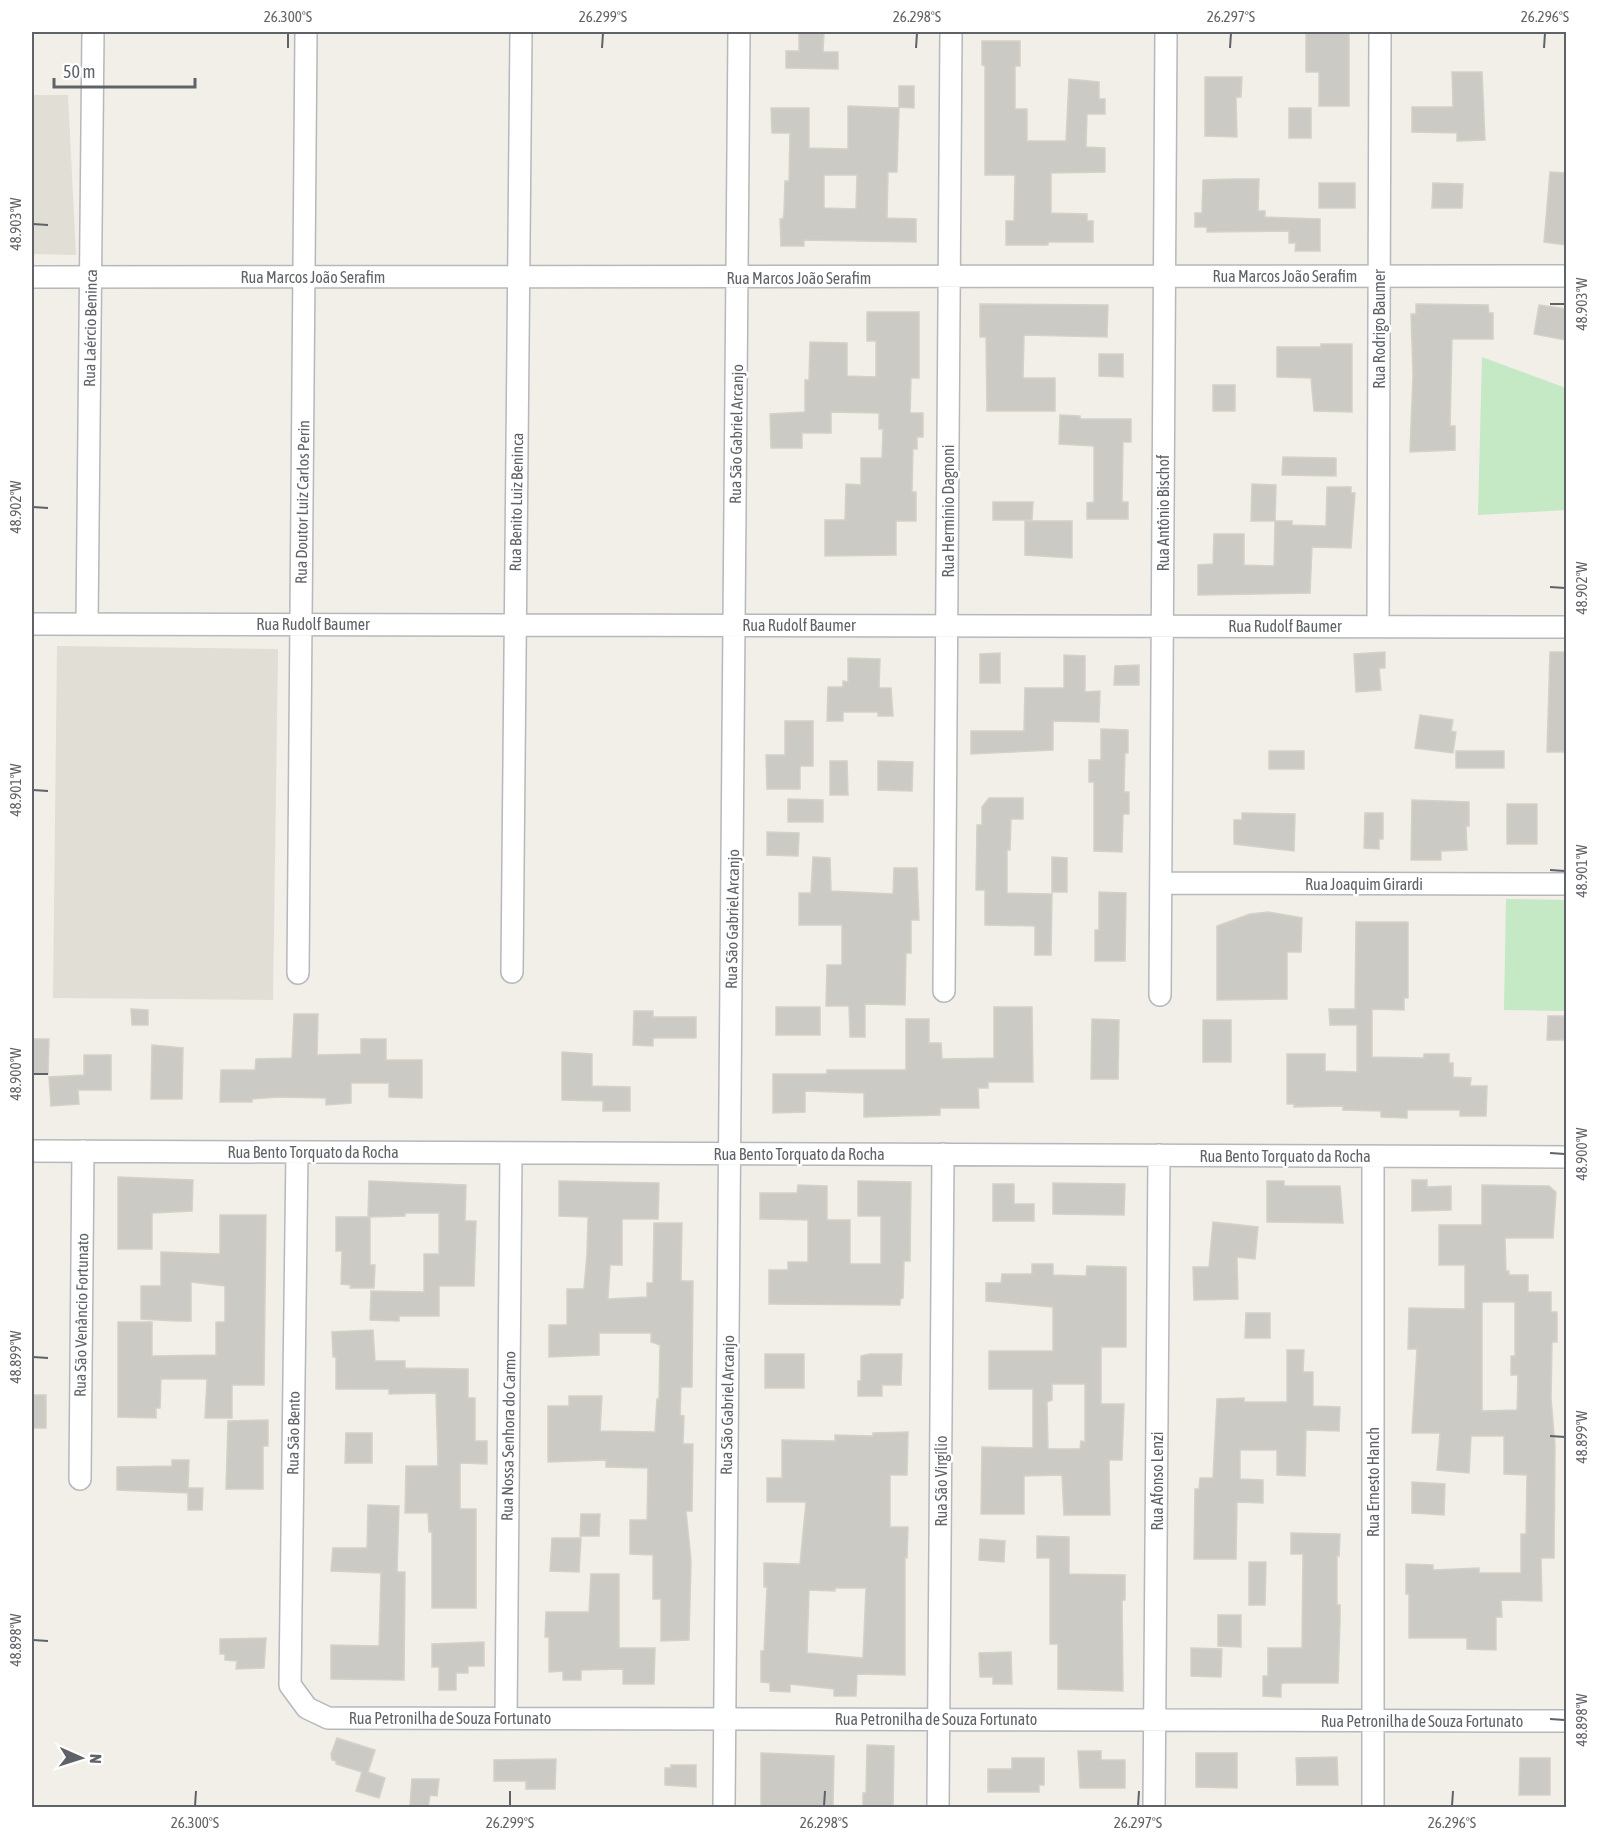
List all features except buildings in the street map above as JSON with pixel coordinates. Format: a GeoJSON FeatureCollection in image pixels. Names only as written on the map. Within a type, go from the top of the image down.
{"type":"FeatureCollection","features":[{"type":"Feature","properties":{"kind":"street","name":"Rua Laércio Beninca"},"geometry":{"type":"LineString","coordinates":[[87,624],[93,32]]}},
{"type":"Feature","properties":{"kind":"street","name":"Rua Doutor Luiz Carlos Perin"},"geometry":{"type":"LineString","coordinates":[[298,973],[306,32]]}},
{"type":"Feature","properties":{"kind":"street","name":"Rua Benito Luiz Beninca"},"geometry":{"type":"LineString","coordinates":[[512,972],[520,32]]}},
{"type":"Feature","properties":{"kind":"street","name":"Rua São Gabriel Arcanjo"},"geometry":{"type":"LineString","coordinates":[[724,1808],[740,32]]}},
{"type":"Feature","properties":{"kind":"street","name":"Rua Hermínio Dagnoni"},"geometry":{"type":"LineString","coordinates":[[944,991],[951,32]]}},
{"type":"Feature","properties":{"kind":"street","name":"Rua Antônio Bischof"},"geometry":{"type":"LineString","coordinates":[[1160,995],[1166,32]]}},
{"type":"Feature","properties":{"kind":"street","name":"Rua Rodrigo Baumer"},"geometry":{"type":"LineString","coordinates":[[1378,626],[1380,32]]}},
{"type":"Feature","properties":{"kind":"street","name":"Rua Marcos João Serafim"},"geometry":{"type":"LineString","coordinates":[[32,277],[1566,276]]}},
{"type":"Feature","properties":{"kind":"street","name":"Rua Rudolf Baumer"},"geometry":{"type":"LineString","coordinates":[[32,624],[1566,627]]}},
{"type":"Feature","properties":{"kind":"street","name":"Rua Joaquim Girardi"},"geometry":{"type":"LineString","coordinates":[[1161,883],[1566,884]]}},
{"type":"Feature","properties":{"kind":"street","name":"Rua Bento Torquato da Rocha"},"geometry":{"type":"LineString","coordinates":[[32,1151],[1566,1157]]}},
{"type":"Feature","properties":{"kind":"street","name":"Rua São Venâncio Fortunato"},"geometry":{"type":"LineString","coordinates":[[80,1479],[83,1151]]}},
{"type":"Feature","properties":{"kind":"street","name":"Rua São Bento"},"geometry":{"type":"LineString","coordinates":[[297,1152],[290,1685],[307,1708]]}},
{"type":"Feature","properties":{"kind":"street","name":"Rua Nossa Senhora do Carmo"},"geometry":{"type":"LineString","coordinates":[[506,1718],[511,1153]]}},
{"type":"Feature","properties":{"kind":"street","name":"Rua São Virgílio"},"geometry":{"type":"LineString","coordinates":[[938,1808],[943,1154]]}},
{"type":"Feature","properties":{"kind":"street","name":"Rua Afonso Lenzi"},"geometry":{"type":"LineString","coordinates":[[1154,1808],[1159,1155]]}},
{"type":"Feature","properties":{"kind":"street","name":"Rua Ernesto Hanch"},"geometry":{"type":"LineString","coordinates":[[1373,1156],[1373,1808]]}},
{"type":"Feature","properties":{"kind":"street","name":"Rua Petronilha de Souza Fortunato"},"geometry":{"type":"LineString","coordinates":[[307,1708],[328,1718],[1566,1721]]}},
{"type":"Feature","properties":{"kind":"shaded area"},"geometry":{"type":"Polygon","coordinates":[[[32,95],[68,95],[76,255],[32,254],[32,95]]]}},
{"type":"Feature","properties":{"kind":"shaded area"},"geometry":{"type":"Polygon","coordinates":[[[57,646],[278,649],[273,1000],[53,998],[57,646]]]}},
{"type":"Feature","properties":{"kind":"green space"},"geometry":{"type":"Polygon","coordinates":[[[1482,357],[1566,388],[1566,510],[1478,515],[1482,357]]]}},
{"type":"Feature","properties":{"kind":"green space"},"geometry":{"type":"Polygon","coordinates":[[[1506,899],[1566,900],[1566,1011],[1504,1010],[1506,899]]]}}]}
